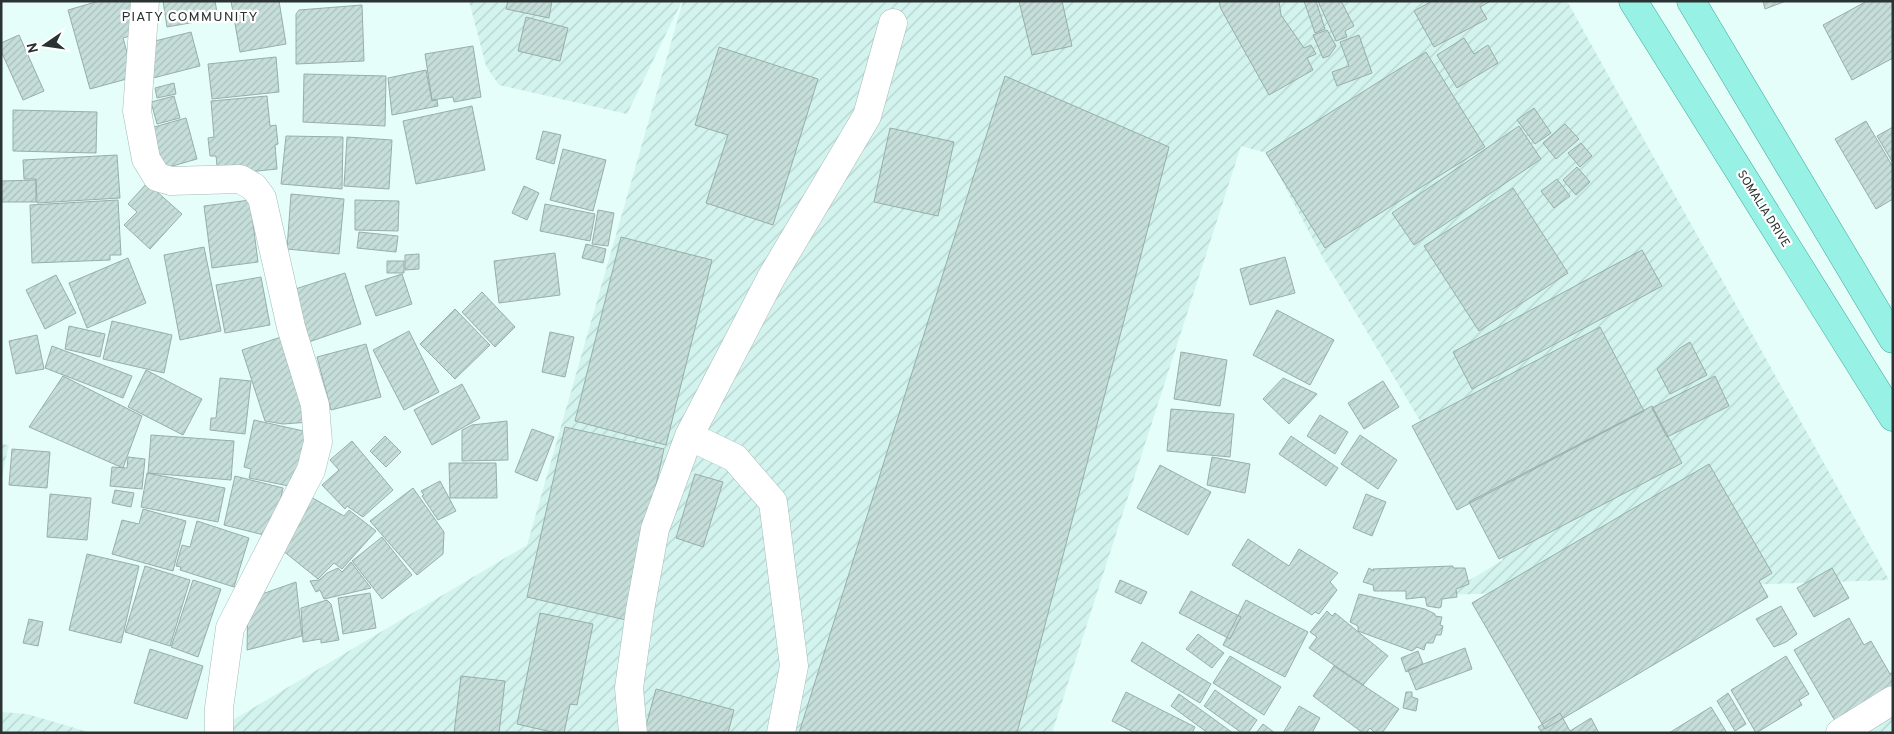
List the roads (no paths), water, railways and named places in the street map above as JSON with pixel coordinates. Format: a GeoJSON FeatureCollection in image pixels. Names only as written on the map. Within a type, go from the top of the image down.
{"type":"FeatureCollection","features":[{"type":"Feature","properties":{"kind":"main road","name":"SOMALIA DRIVE"},"geometry":{"type":"LineString","coordinates":[[1633,1],[1893,417]]}},
{"type":"Feature","properties":{"kind":"main road"},"geometry":{"type":"LineString","coordinates":[[1690,1],[1893,338]]}},
{"type":"Feature","properties":{"kind":"street"},"geometry":{"type":"LineString","coordinates":[[145,1],[138,111],[146,159],[157,177],[171,181],[240,179],[254,187],[262,198],[292,327],[315,405],[318,442],[311,470],[230,628],[219,708],[219,733]]}},
{"type":"Feature","properties":{"kind":"street"},"geometry":{"type":"LineString","coordinates":[[634,733],[629,688],[640,610],[656,529],[689,436],[771,278],[867,116],[892,23]]}},
{"type":"Feature","properties":{"kind":"street"},"geometry":{"type":"LineString","coordinates":[[689,436],[735,458],[772,502],[794,666],[781,733]]}},
{"type":"Feature","properties":{"kind":"street"},"geometry":{"type":"LineString","coordinates":[[1840,733],[1893,700]]}},
{"type":"Feature","properties":{"kind":"district","name":"PIATY COMMUNITY"},"geometry":{"type":"Point","coordinates":[190,17]}}]}
